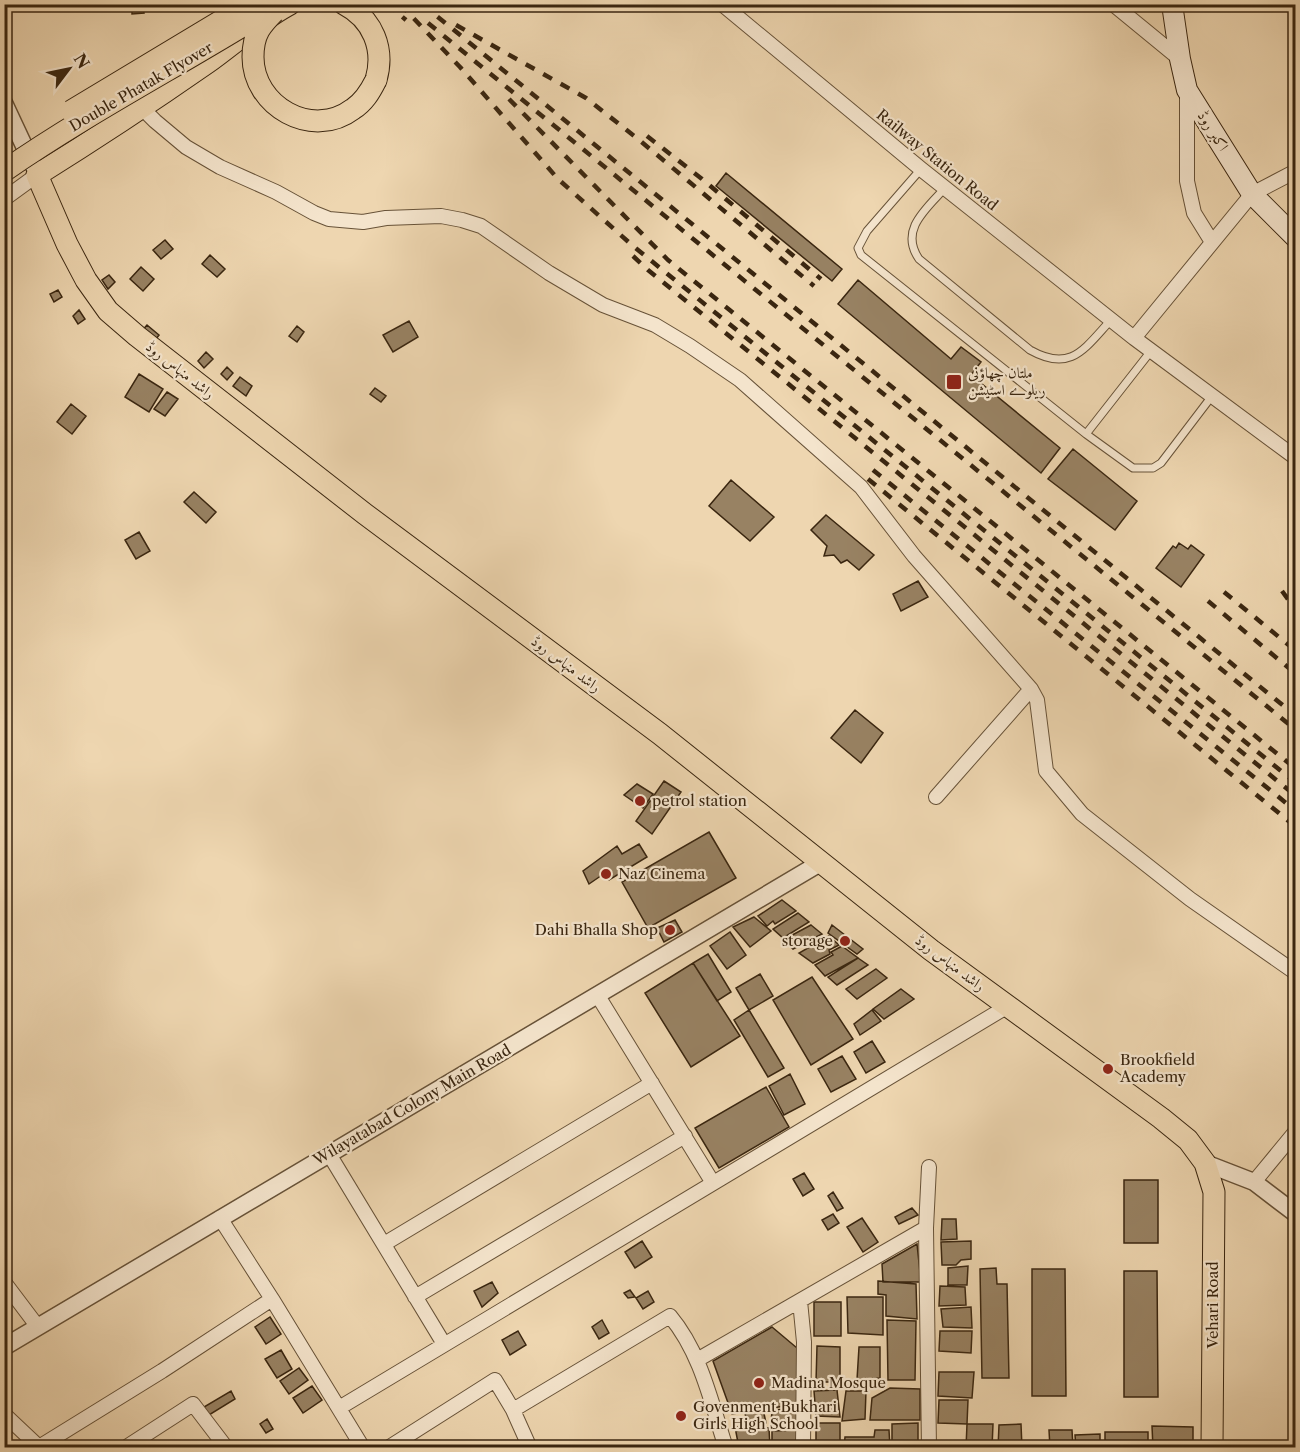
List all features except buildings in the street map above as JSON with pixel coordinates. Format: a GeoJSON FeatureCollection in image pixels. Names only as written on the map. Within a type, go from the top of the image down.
{"type":"FeatureCollection","features":[{"type":"Feature","properties":{"kind":"main road","name":"Double Phatak Flyover"},"geometry":{"type":"LineString","coordinates":[[4,153],[110,86],[249,4]]}},
{"type":"Feature","properties":{"kind":"main road","name":"Double Phatak Flyover"},"geometry":{"type":"LineString","coordinates":[[4,171],[48,141],[279,4]]}},
{"type":"Feature","properties":{"kind":"main road"},"geometry":{"type":"LineString","coordinates":[[279,4],[258,31],[254,50],[256,78],[265,95],[277,106],[303,119],[323,120],[334,118],[355,108],[369,93],[376,80],[380,60],[377,41],[362,17],[344,4]]}},
{"type":"Feature","properties":{"kind":"main road"},"geometry":{"type":"LineString","coordinates":[[37,175],[98,137],[290,4]]}},
{"type":"Feature","properties":{"kind":"main road","name":"اکبر روڈ"},"geometry":{"type":"LineString","coordinates":[[1172,4],[1187,90],[1252,194],[1296,238]]}},
{"type":"Feature","properties":{"kind":"main road","name":"راشد منہاس روڈ"},"geometry":{"type":"LineString","coordinates":[[37,175],[86,280],[108,311],[130,330],[365,514],[660,734],[931,950],[1161,1118],[1188,1140],[1205,1163]]}},
{"type":"Feature","properties":{"kind":"main road","name":"Vehari Road"},"geometry":{"type":"LineString","coordinates":[[1205,1163],[1214,1192],[1212,1448]]}},
{"type":"Feature","properties":{"kind":"street","name":"Railway Station Road"},"geometry":{"type":"LineString","coordinates":[[722,4],[921,170],[1134,338],[1296,458]]}},
{"type":"Feature","properties":{"kind":"street"},"geometry":{"type":"LineString","coordinates":[[1113,4],[1180,59]]}},
{"type":"Feature","properties":{"kind":"street"},"geometry":{"type":"LineString","coordinates":[[1187,90],[1187,181],[1194,213],[1212,242]]}},
{"type":"Feature","properties":{"kind":"street","name":"راشد منہاس روڈ"},"geometry":{"type":"LineString","coordinates":[[4,103],[9,131],[37,175]]}},
{"type":"Feature","properties":{"kind":"street"},"geometry":{"type":"LineString","coordinates":[[141,107],[154,122],[186,147],[220,167],[329,219],[363,222],[386,218],[441,216],[481,226],[549,273],[603,305],[655,325],[740,380],[861,488],[914,555],[1031,689],[1037,700],[1046,771],[1082,814],[1190,899],[1296,974]]}},
{"type":"Feature","properties":{"kind":"street"},"geometry":{"type":"LineString","coordinates":[[1134,338],[1252,194],[1296,171]]}},
{"type":"Feature","properties":{"kind":"street"},"geometry":{"type":"LineString","coordinates":[[4,199],[37,175]]}},
{"type":"Feature","properties":{"kind":"street"},"geometry":{"type":"LineString","coordinates":[[936,797],[1031,689]]}},
{"type":"Feature","properties":{"kind":"street","name":"Wilayatabad Colony Main Road"},"geometry":{"type":"LineString","coordinates":[[4,1347],[820,863]]}},
{"type":"Feature","properties":{"kind":"street"},"geometry":{"type":"LineString","coordinates":[[598,996],[713,1183]]}},
{"type":"Feature","properties":{"kind":"street"},"geometry":{"type":"LineString","coordinates":[[339,1408],[1008,1006]]}},
{"type":"Feature","properties":{"kind":"street"},"geometry":{"type":"LineString","coordinates":[[384,1244],[652,1083]]}},
{"type":"Feature","properties":{"kind":"street"},"geometry":{"type":"LineString","coordinates":[[1254,1182],[1296,1131]]}},
{"type":"Feature","properties":{"kind":"street"},"geometry":{"type":"LineString","coordinates":[[415,1297],[684,1136]]}},
{"type":"Feature","properties":{"kind":"street"},"geometry":{"type":"LineString","coordinates":[[329,1154],[444,1344]]}},
{"type":"Feature","properties":{"kind":"street"},"geometry":{"type":"LineString","coordinates":[[1205,1163],[1254,1182],[1296,1214]]}},
{"type":"Feature","properties":{"kind":"street"},"geometry":{"type":"LineString","coordinates":[[928,1167],[926,1228],[929,1448]]}},
{"type":"Feature","properties":{"kind":"street"},"geometry":{"type":"LineString","coordinates":[[220,1218],[363,1448]]}},
{"type":"Feature","properties":{"kind":"street"},"geometry":{"type":"LineString","coordinates":[[698,1360],[926,1228]]}},
{"type":"Feature","properties":{"kind":"street"},"geometry":{"type":"LineString","coordinates":[[4,1282],[38,1327]]}},
{"type":"Feature","properties":{"kind":"street"},"geometry":{"type":"LineString","coordinates":[[4,1414],[40,1447],[272,1299]]}},
{"type":"Feature","properties":{"kind":"street"},"geometry":{"type":"LineString","coordinates":[[800,1300],[804,1342],[803,1448]]}},
{"type":"Feature","properties":{"kind":"street"},"geometry":{"type":"LineString","coordinates":[[513,1410],[670,1316],[682,1329],[698,1360],[726,1448]]}},
{"type":"Feature","properties":{"kind":"street"},"geometry":{"type":"LineString","coordinates":[[388,1448],[495,1380],[513,1410],[530,1448]]}},
{"type":"Feature","properties":{"kind":"street"},"geometry":{"type":"LineString","coordinates":[[125,1448],[193,1404],[225,1446],[231,1448]]}},
{"type":"Feature","properties":{"kind":"lane"},"geometry":{"type":"LineString","coordinates":[[921,170],[861,239],[858,248],[861,255],[1086,434],[1133,468],[1153,468],[1168,455],[1212,396]]}},
{"type":"Feature","properties":{"kind":"lane"},"geometry":{"type":"LineString","coordinates":[[945,188],[923,212],[912,230],[910,241],[913,250],[919,259],[1030,350],[1044,358],[1057,360],[1072,358],[1081,353],[1111,320]]}},
{"type":"Feature","properties":{"kind":"lane"},"geometry":{"type":"LineString","coordinates":[[1086,434],[1151,351]]}},
{"type":"Feature","properties":{"kind":"railway"},"geometry":{"type":"LineString","coordinates":[[387,4],[406,20]]}},
{"type":"Feature","properties":{"kind":"railway"},"geometry":{"type":"LineString","coordinates":[[400,4],[460,67],[558,179],[633,246],[1296,783]]}},
{"type":"Feature","properties":{"kind":"railway"},"geometry":{"type":"LineString","coordinates":[[422,4],[1296,716]]}},
{"type":"Feature","properties":{"kind":"railway"},"geometry":{"type":"LineString","coordinates":[[428,23],[1296,730]]}},
{"type":"Feature","properties":{"kind":"railway"},"geometry":{"type":"LineString","coordinates":[[456,25],[586,98],[814,286]]}},
{"type":"Feature","properties":{"kind":"railway"},"geometry":{"type":"LineString","coordinates":[[509,99],[668,260],[1296,769]]}},
{"type":"Feature","properties":{"kind":"railway"},"geometry":{"type":"LineString","coordinates":[[647,136],[821,279]]}},
{"type":"Feature","properties":{"kind":"railway"},"geometry":{"type":"LineString","coordinates":[[633,256],[1296,796]]}},
{"type":"Feature","properties":{"kind":"railway"},"geometry":{"type":"LineString","coordinates":[[873,470],[1296,811]]}},
{"type":"Feature","properties":{"kind":"railway"},"geometry":{"type":"LineString","coordinates":[[868,479],[1296,827]]}},
{"type":"Feature","properties":{"kind":"railway"},"geometry":{"type":"LineString","coordinates":[[1282,591],[1296,610]]}},
{"type":"Feature","properties":{"kind":"railway"},"geometry":{"type":"LineString","coordinates":[[1224,592],[1296,651]]}},
{"type":"Feature","properties":{"kind":"railway"},"geometry":{"type":"LineString","coordinates":[[1208,601],[1296,674]]}},
{"type":"Feature","properties":{"kind":"place","name":"ملتان چھاؤنی ریلوے اسٹیشن"},"geometry":{"type":"Point","coordinates":[954,382]}},
{"type":"Feature","properties":{"kind":"place","name":"petrol station"},"geometry":{"type":"Point","coordinates":[640,801]}},
{"type":"Feature","properties":{"kind":"place","name":"Naz Cinema"},"geometry":{"type":"Point","coordinates":[606,874]}},
{"type":"Feature","properties":{"kind":"place","name":"Dahi Bhalla Shop"},"geometry":{"type":"Point","coordinates":[670,930]}},
{"type":"Feature","properties":{"kind":"place","name":"storage"},"geometry":{"type":"Point","coordinates":[845,941]}},
{"type":"Feature","properties":{"kind":"place","name":"Brookfield Academy"},"geometry":{"type":"Point","coordinates":[1108,1069]}},
{"type":"Feature","properties":{"kind":"place","name":"Madina Mosque"},"geometry":{"type":"Point","coordinates":[759,1383]}},
{"type":"Feature","properties":{"kind":"place","name":"Govenment Bukhari Girls High School"},"geometry":{"type":"Point","coordinates":[681,1416]}}]}
